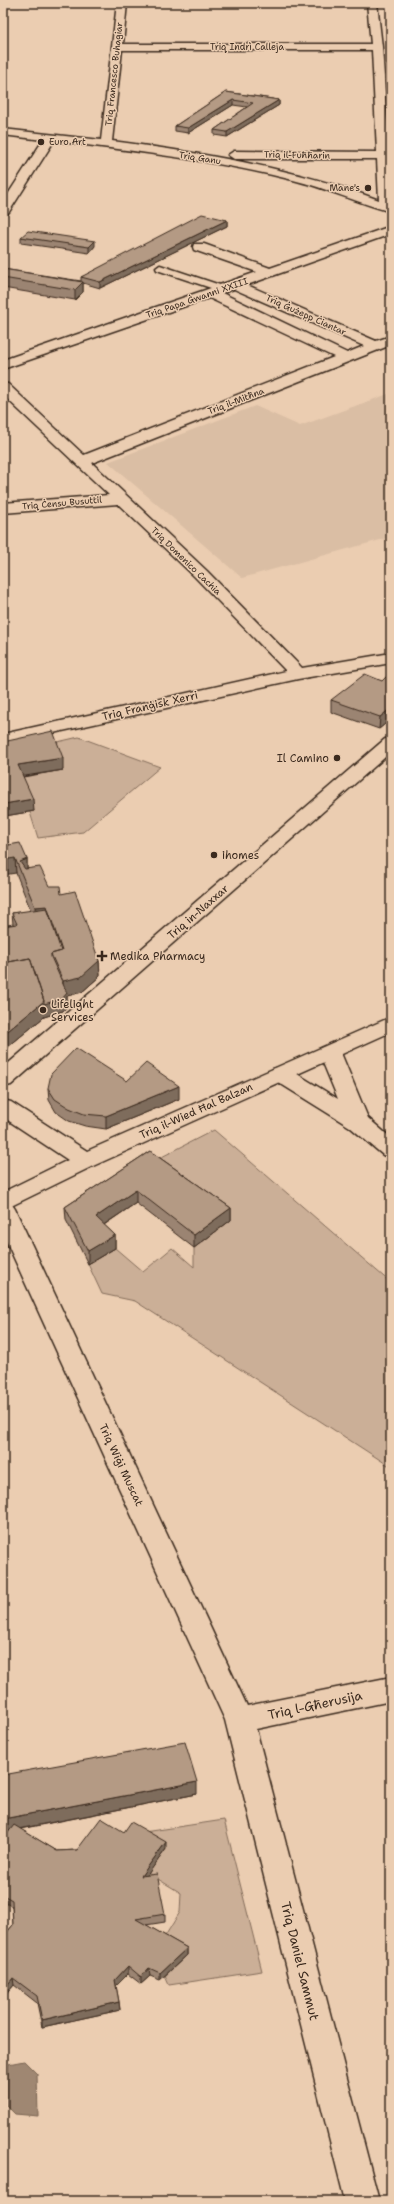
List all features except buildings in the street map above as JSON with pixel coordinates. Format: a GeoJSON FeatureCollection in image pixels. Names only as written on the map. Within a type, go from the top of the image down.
{"type":"FeatureCollection","features":[{"type":"Feature","properties":{"kind":"street","name":"Triq Francesco Buhagiar"},"geometry":{"type":"LineString","coordinates":[[106,145],[122,3]]}},
{"type":"Feature","properties":{"kind":"street"},"geometry":{"type":"LineString","coordinates":[[372,3],[377,47],[377,65],[388,156],[388,207]]}},
{"type":"Feature","properties":{"kind":"street","name":"Triq Indrì Calleja"},"geometry":{"type":"LineString","coordinates":[[116,48],[377,47]]}},
{"type":"Feature","properties":{"kind":"street"},"geometry":{"type":"LineString","coordinates":[[377,65],[391,65]]}},
{"type":"Feature","properties":{"kind":"street","name":"Triq Ganu"},"geometry":{"type":"LineString","coordinates":[[3,132],[203,158],[309,179],[388,207]]}},
{"type":"Feature","properties":{"kind":"street"},"geometry":{"type":"LineString","coordinates":[[3,212],[50,138]]}},
{"type":"Feature","properties":{"kind":"street","name":"Triq il-Fuħħarin"},"geometry":{"type":"LineString","coordinates":[[203,158],[242,154],[388,156]]}},
{"type":"Feature","properties":{"kind":"street","name":"Triq Papa Ġwanni XXIII"},"geometry":{"type":"LineString","coordinates":[[3,365],[272,273],[391,230]]}},
{"type":"Feature","properties":{"kind":"street"},"geometry":{"type":"LineString","coordinates":[[199,248],[272,273]]}},
{"type":"Feature","properties":{"kind":"street","name":"Triq Ġużepp Ċiantar"},"geometry":{"type":"LineString","coordinates":[[236,285],[376,346]]}},
{"type":"Feature","properties":{"kind":"street","name":"Triq Ġużepp Ċiantar"},"geometry":{"type":"LineString","coordinates":[[210,293],[347,358]]}},
{"type":"Feature","properties":{"kind":"street","name":"Triq il-Mitħna"},"geometry":{"type":"LineString","coordinates":[[81,462],[391,340]]}},
{"type":"Feature","properties":{"kind":"street","name":"Triq Domenico Cachia"},"geometry":{"type":"LineString","coordinates":[[3,387],[201,574],[298,674]]}},
{"type":"Feature","properties":{"kind":"street","name":"Triq Ċensu Busuttil"},"geometry":{"type":"LineString","coordinates":[[3,508],[120,499]]}},
{"type":"Feature","properties":{"kind":"street"},"geometry":{"type":"LineString","coordinates":[[298,674],[391,658]]}},
{"type":"Feature","properties":{"kind":"street","name":"Triq Franġisk Xerri"},"geometry":{"type":"LineString","coordinates":[[3,739],[298,674]]}},
{"type":"Feature","properties":{"kind":"street","name":"Triq in-Naxxar"},"geometry":{"type":"LineString","coordinates":[[3,1080],[391,743]]}},
{"type":"Feature","properties":{"kind":"street","name":"Triq il-Wied Ħal Balzan"},"geometry":{"type":"LineString","coordinates":[[3,1202],[85,1161],[330,1053],[391,1024]]}},
{"type":"Feature","properties":{"kind":"street"},"geometry":{"type":"LineString","coordinates":[[330,1053],[358,1122]]}},
{"type":"Feature","properties":{"kind":"street"},"geometry":{"type":"LineString","coordinates":[[281,1074],[358,1122],[391,1150]]}},
{"type":"Feature","properties":{"kind":"street"},"geometry":{"type":"LineString","coordinates":[[3,1107],[85,1161]]}},
{"type":"Feature","properties":{"kind":"street","name":"Triq Wiġi Muscat"},"geometry":{"type":"LineString","coordinates":[[3,1209],[239,1720]]}},
{"type":"Feature","properties":{"kind":"street","name":"Triq l-Għerusija"},"geometry":{"type":"LineString","coordinates":[[239,1720],[391,1689]]}},
{"type":"Feature","properties":{"kind":"street","name":"Triq Daniel Sammut"},"geometry":{"type":"LineString","coordinates":[[239,1720],[362,2201]]}},
{"type":"Feature","properties":{"kind":"lane"},"geometry":{"type":"LineString","coordinates":[[160,268],[223,289]]}},
{"type":"Feature","properties":{"kind":"shaded area"},"geometry":{"type":"Polygon","coordinates":[[[391,393],[391,537],[242,578],[108,462],[255,406],[300,426],[391,393]]]}},
{"type":"Feature","properties":{"kind":"shaded area"},"geometry":{"type":"Polygon","coordinates":[[[79,737],[160,767],[83,832],[38,838],[19,777],[63,770],[53,743],[79,737]]]}},
{"type":"Feature","properties":{"kind":"shaded area"},"geometry":{"type":"Polygon","coordinates":[[[214,1130],[391,1283],[391,1467],[135,1301],[102,1294],[88,1264],[115,1248],[143,1272],[172,1248],[194,1267],[194,1248],[150,1163],[214,1130]]]}},
{"type":"Feature","properties":{"kind":"shaded area"},"geometry":{"type":"Polygon","coordinates":[[[224,1820],[262,1971],[169,1985],[165,1976],[187,1955],[162,1941],[180,1912],[181,1893],[148,1873],[166,1849],[137,1833],[224,1820]]]}},
{"type":"Feature","properties":{"kind":"shaded area"},"geometry":{"type":"Polygon","coordinates":[[[24,2061],[37,2074],[38,2116],[15,2114],[3,2102],[3,2065],[24,2061]]]}},
{"type":"Feature","properties":{"kind":"place","name":"Euro Art"},"geometry":{"type":"Point","coordinates":[41,142]}},
{"type":"Feature","properties":{"kind":"place","name":"Mane's"},"geometry":{"type":"Point","coordinates":[368,188]}},
{"type":"Feature","properties":{"kind":"place","name":"Il Camino"},"geometry":{"type":"Point","coordinates":[337,758]}},
{"type":"Feature","properties":{"kind":"place","name":"ihomes"},"geometry":{"type":"Point","coordinates":[214,855]}},
{"type":"Feature","properties":{"kind":"place","name":"Medika Pharmacy"},"geometry":{"type":"Point","coordinates":[102,956]}},
{"type":"Feature","properties":{"kind":"place","name":"Lifelight Services"},"geometry":{"type":"Point","coordinates":[43,1010]}}]}
